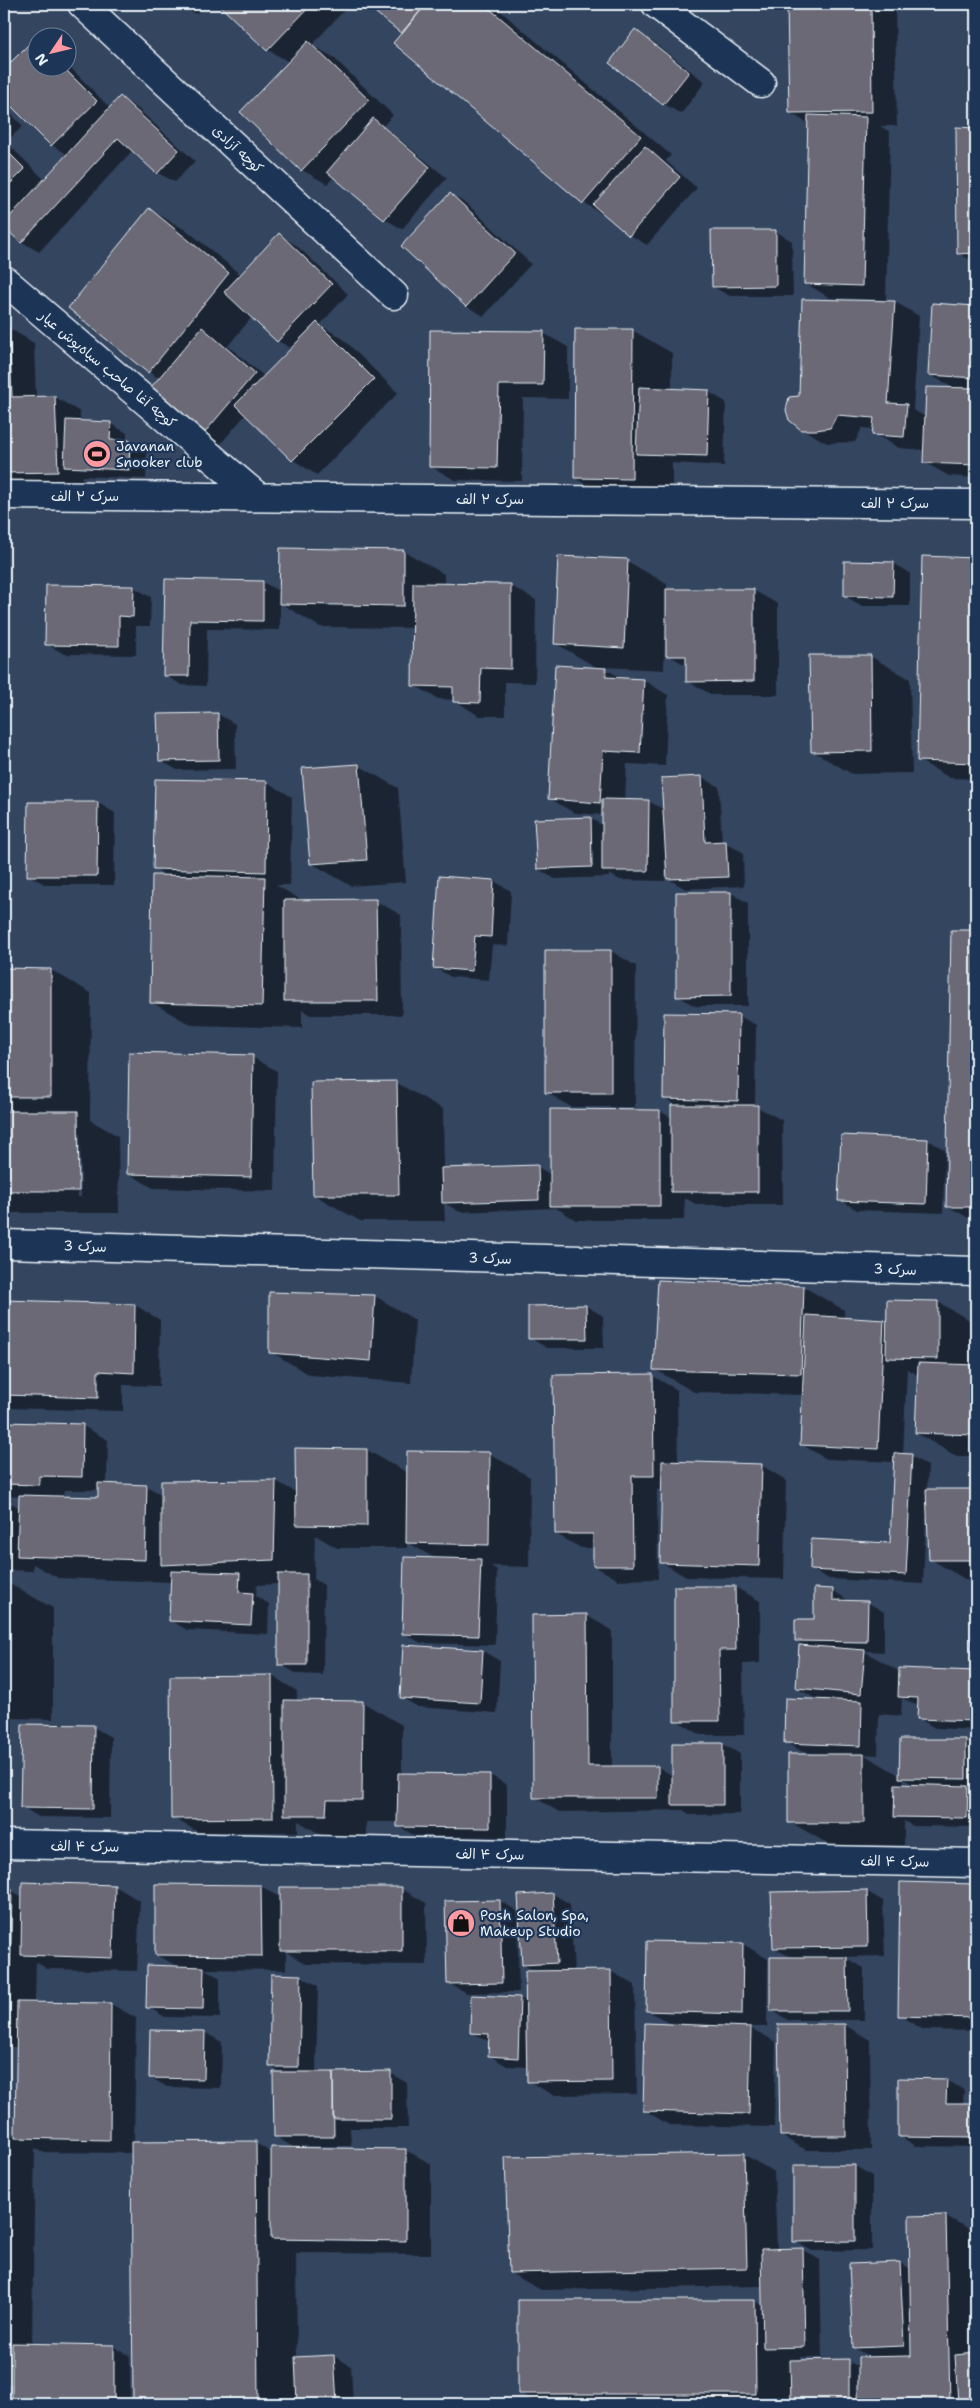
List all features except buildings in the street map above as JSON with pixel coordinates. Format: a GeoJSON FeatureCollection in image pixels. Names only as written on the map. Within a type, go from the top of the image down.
{"type":"FeatureCollection","features":[{"type":"Feature","properties":{"kind":"street","name":"کوچه آزادی"},"geometry":{"type":"LineString","coordinates":[[82,4],[394,295]]}},
{"type":"Feature","properties":{"kind":"street"},"geometry":{"type":"LineString","coordinates":[[656,4],[761,84]]}},
{"type":"Feature","properties":{"kind":"street","name":"کوچه آغا صاحب سیاه‌پوش عیار"},"geometry":{"type":"LineString","coordinates":[[4,280],[258,497]]}},
{"type":"Feature","properties":{"kind":"street","name":"سرک ۲ الف"},"geometry":{"type":"LineString","coordinates":[[4,495],[976,504]]}},
{"type":"Feature","properties":{"kind":"street","name":"سرک 3"},"geometry":{"type":"LineString","coordinates":[[4,1244],[976,1271]]}},
{"type":"Feature","properties":{"kind":"street","name":"سرک ۴ الف"},"geometry":{"type":"LineString","coordinates":[[4,1844],[976,1863]]}},
{"type":"Feature","properties":{"kind":"place","name":"Javanan Snooker club"},"geometry":{"type":"Point","coordinates":[97,454]}},
{"type":"Feature","properties":{"kind":"place","name":"Posh Salon, Spa, Makeup Studio"},"geometry":{"type":"Point","coordinates":[461,1923]}}]}
